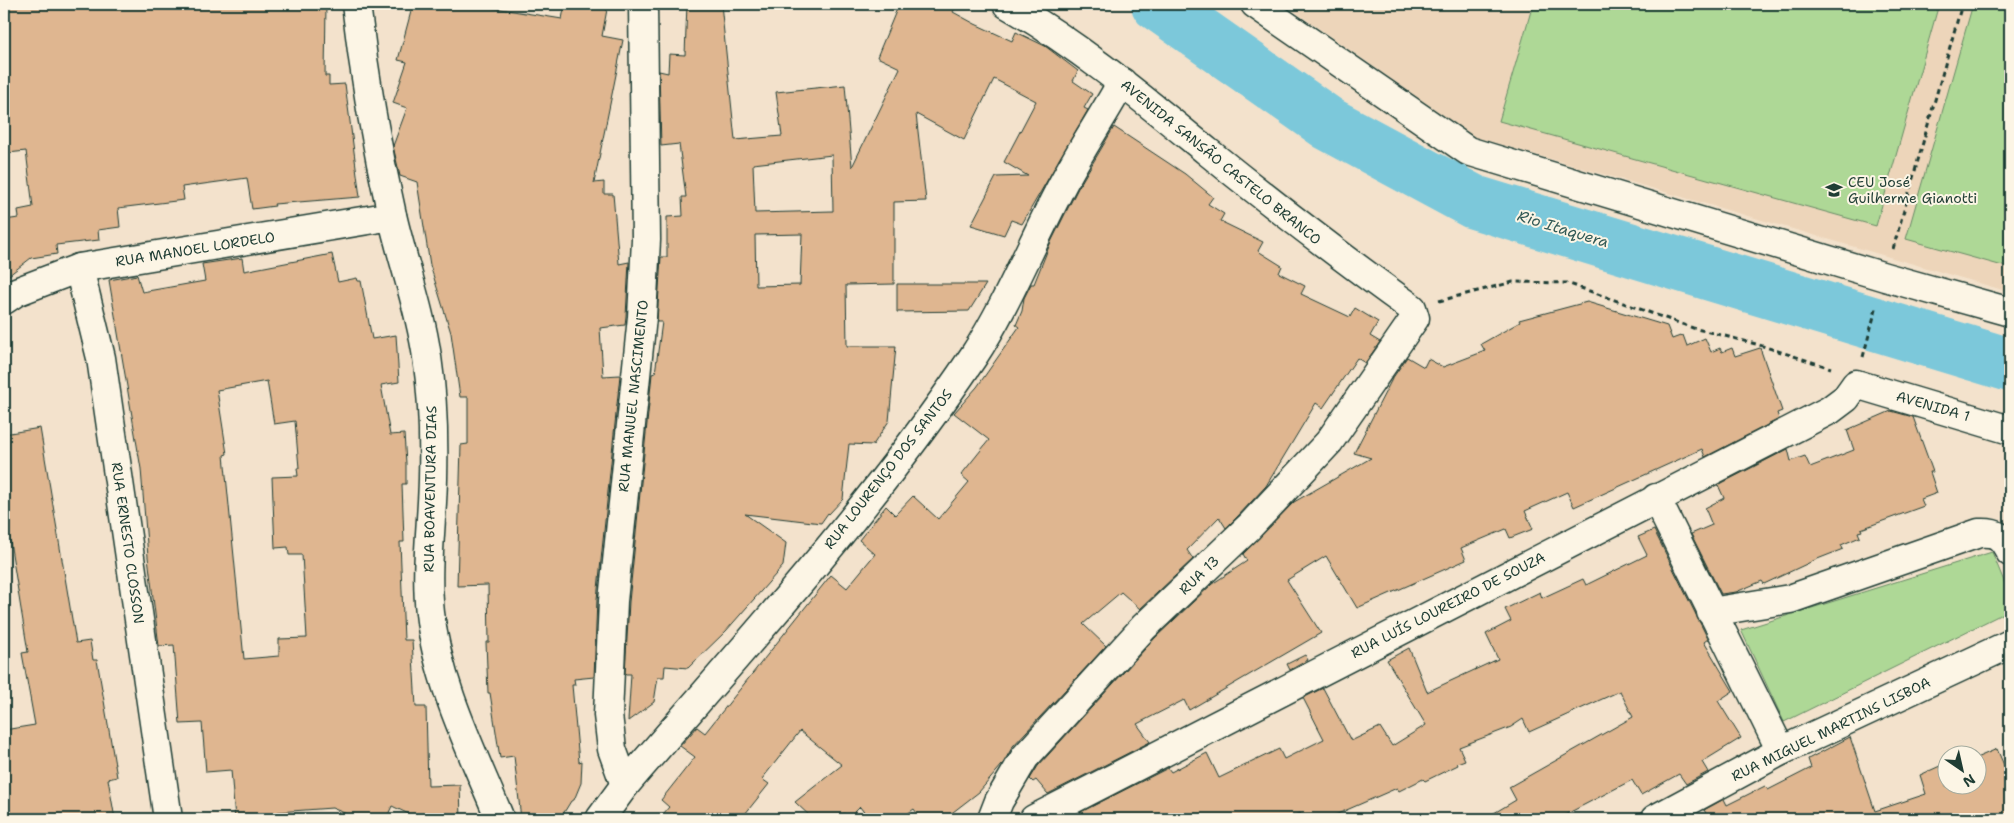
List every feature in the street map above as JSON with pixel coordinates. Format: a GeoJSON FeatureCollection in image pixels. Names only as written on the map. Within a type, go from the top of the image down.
{"type":"FeatureCollection","features":[{"type":"Feature","properties":{"kind":"street","name":"RUA BOAVENTURA DIAS"},"geometry":{"type":"LineString","coordinates":[[356,4],[376,131],[392,216],[420,318],[428,359],[433,433],[433,479],[428,547],[430,613],[439,660],[454,706],[500,819]]}},
{"type":"Feature","properties":{"kind":"street","name":"RUA MANUEL NASCIMENTO"},"geometry":{"type":"LineString","coordinates":[[625,785],[612,749],[608,716],[614,601],[642,317],[646,240],[643,4]]}},
{"type":"Feature","properties":{"kind":"street","name":"AVENIDA SANSÃO CASTELO BRANCO"},"geometry":{"type":"LineString","coordinates":[[1007,4],[1051,29],[1122,82],[1303,228],[1410,319]]}},
{"type":"Feature","properties":{"kind":"street"},"geometry":{"type":"LineString","coordinates":[[1254,4],[1468,150],[2010,312]]}},
{"type":"Feature","properties":{"kind":"street","name":"RUA LOURENÇO DOS SANTOS"},"geometry":{"type":"LineString","coordinates":[[600,819],[625,785],[792,593],[926,424],[974,354],[1001,309],[1058,192],[1122,82]]}},
{"type":"Feature","properties":{"kind":"street","name":"RUA MANOEL LORDELO"},"geometry":{"type":"LineString","coordinates":[[4,300],[16,292],[79,268],[392,216]]}},
{"type":"Feature","properties":{"kind":"street","name":"RUA ERNESTO CLOSSON"},"geometry":{"type":"LineString","coordinates":[[79,268],[101,358],[168,819]]}},
{"type":"Feature","properties":{"kind":"street","name":"RUA 13"},"geometry":{"type":"LineString","coordinates":[[992,819],[999,801],[1025,757],[1144,627],[1249,528],[1329,442],[1410,319]]}},
{"type":"Feature","properties":{"kind":"street","name":"AVENIDA 1"},"geometry":{"type":"LineString","coordinates":[[1852,373],[2010,430]]}},
{"type":"Feature","properties":{"kind":"street","name":"RUA LUÍS LOUREIRO DE SOUZA"},"geometry":{"type":"LineString","coordinates":[[1034,819],[1830,410],[1846,398],[1852,373]]}},
{"type":"Feature","properties":{"kind":"street"},"geometry":{"type":"LineString","coordinates":[[1656,498],[1781,751]]}},
{"type":"Feature","properties":{"kind":"street"},"geometry":{"type":"LineString","coordinates":[[1711,612],[1790,599],[1959,539],[1992,532],[2005,541],[2010,552]]}},
{"type":"Feature","properties":{"kind":"street","name":"RUA MIGUEL MARTINS LISBOA"},"geometry":{"type":"LineString","coordinates":[[1655,819],[1781,751],[2010,644]]}},
{"type":"Feature","properties":{"kind":"path"},"geometry":{"type":"LineString","coordinates":[[1410,319],[1513,282],[1567,283],[1693,328],[1756,344],[1852,373],[1885,276],[1962,4]]}},
{"type":"Feature","properties":{"kind":"shaded area","name":"CEU José Guilherme Gianotti"},"geometry":{"type":"Polygon","coordinates":[[[1284,4],[2010,4],[2010,292],[1475,137],[1284,4]]]}},
{"type":"Feature","properties":{"kind":"green space"},"geometry":{"type":"Polygon","coordinates":[[[1533,4],[1939,4],[1876,226],[1499,121],[1533,4]]]}},
{"type":"Feature","properties":{"kind":"green space"},"geometry":{"type":"Polygon","coordinates":[[[1973,4],[2010,4],[2010,268],[1906,239],[1973,4]]]}},
{"type":"Feature","properties":{"kind":"green space"},"geometry":{"type":"Polygon","coordinates":[[[1992,552],[2010,596],[2010,610],[1784,722],[1741,630],[1992,552]]]}},
{"type":"Feature","properties":{"kind":"building"},"geometry":{"type":"Polygon","coordinates":[[[4,4],[326,4],[325,76],[329,76],[329,85],[345,84],[360,197],[274,204],[275,206],[252,209],[247,178],[182,187],[184,200],[118,208],[120,227],[98,230],[99,240],[56,245],[57,254],[31,258],[4,279],[4,220],[19,218],[18,210],[33,207],[26,151],[8,153],[4,130],[4,4]]]}},
{"type":"Feature","properties":{"kind":"building"},"geometry":{"type":"Polygon","coordinates":[[[413,4],[470,4],[562,19],[565,4],[608,4],[602,36],[623,40],[594,183],[604,182],[604,194],[613,194],[619,264],[629,262],[626,316],[625,325],[600,328],[603,376],[620,375],[597,599],[594,677],[574,679],[575,685],[572,685],[579,762],[582,761],[581,783],[574,800],[571,801],[560,819],[521,819],[514,756],[500,758],[490,693],[488,693],[486,642],[489,642],[488,585],[457,586],[461,445],[468,444],[468,397],[460,397],[451,333],[430,265],[417,182],[400,176],[393,146],[407,108],[393,103],[407,62],[398,60],[413,4]]]}},
{"type":"Feature","properties":{"kind":"building"},"geometry":{"type":"Polygon","coordinates":[[[687,4],[721,4],[735,140],[782,136],[776,92],[845,85],[852,167],[900,68],[877,57],[899,4],[957,4],[953,12],[975,24],[1012,41],[1016,32],[1045,46],[1078,71],[1073,81],[1092,94],[1084,108],[1088,110],[1022,224],[1011,220],[1004,235],[971,225],[996,177],[1028,176],[1004,162],[1036,101],[994,79],[964,140],[916,114],[926,201],[894,202],[894,284],[846,285],[847,346],[896,346],[889,421],[873,445],[849,444],[843,499],[828,513],[821,523],[745,514],[786,543],[783,566],[726,631],[688,668],[665,666],[664,677],[658,677],[654,702],[628,721],[631,674],[625,674],[629,602],[652,374],[655,373],[662,322],[657,322],[661,257],[667,257],[667,217],[683,216],[682,197],[686,197],[679,144],[661,146],[659,71],[668,73],[669,54],[685,55],[687,4]],[[832,155],[753,164],[755,213],[833,211],[832,155]],[[802,234],[755,235],[756,286],[800,285],[802,234]]]}},
{"type":"Feature","properties":{"kind":"building"},"geometry":{"type":"Polygon","coordinates":[[[1114,127],[1185,174],[1213,197],[1208,204],[1224,214],[1220,221],[1263,242],[1258,251],[1282,266],[1279,273],[1305,286],[1301,294],[1350,317],[1355,308],[1378,322],[1370,336],[1380,342],[1365,363],[1357,358],[1323,408],[1316,403],[1266,486],[1226,528],[1219,517],[1187,550],[1193,559],[1140,609],[1121,592],[1083,624],[1106,646],[1013,746],[1002,765],[979,792],[944,819],[921,819],[914,809],[900,819],[869,819],[860,807],[849,818],[844,813],[839,819],[813,819],[795,802],[842,765],[800,731],[762,779],[769,784],[741,819],[659,819],[669,807],[661,800],[695,757],[680,746],[697,727],[705,733],[831,575],[847,588],[875,554],[859,540],[886,506],[895,515],[913,496],[938,519],[969,482],[961,475],[989,440],[954,413],[977,387],[1019,327],[1016,325],[1022,311],[1024,298],[1031,284],[1034,284],[1050,244],[1078,188],[1114,127]]]}},
{"type":"Feature","properties":{"kind":"building"},"geometry":{"type":"Polygon","coordinates":[[[332,254],[338,282],[357,278],[358,281],[361,281],[372,339],[396,335],[399,382],[381,385],[390,435],[404,434],[406,484],[402,484],[404,542],[400,542],[404,640],[412,640],[416,707],[426,707],[428,786],[460,785],[461,819],[419,819],[392,806],[386,819],[359,819],[332,808],[278,812],[278,819],[235,819],[231,770],[206,772],[202,723],[180,724],[174,645],[159,646],[148,557],[141,469],[109,280],[137,275],[142,292],[205,281],[202,264],[242,258],[244,271],[332,254]],[[267,381],[217,390],[227,454],[224,455],[244,659],[279,656],[279,639],[307,638],[302,555],[289,555],[288,547],[275,548],[272,477],[298,476],[295,421],[274,424],[267,381]]]}},
{"type":"Feature","properties":{"kind":"building"},"geometry":{"type":"Polygon","coordinates":[[[897,284],[986,284],[969,311],[897,312],[897,284]]]}},
{"type":"Feature","properties":{"kind":"building"},"geometry":{"type":"Polygon","coordinates":[[[1587,302],[1667,326],[1672,339],[1683,335],[1687,346],[1705,338],[1711,352],[1720,348],[1722,352],[1732,348],[1735,356],[1760,348],[1782,411],[1777,413],[1779,419],[1705,457],[1702,449],[1574,507],[1567,492],[1525,511],[1533,529],[1510,538],[1506,529],[1461,548],[1466,560],[1357,608],[1326,556],[1287,580],[1321,633],[1189,710],[1184,700],[1137,724],[1150,742],[1048,794],[1036,780],[1033,782],[1030,779],[1038,766],[1155,638],[1212,584],[1247,561],[1243,554],[1294,502],[1371,458],[1354,453],[1392,379],[1407,357],[1424,367],[1428,359],[1443,367],[1485,351],[1481,344],[1520,322],[1519,320],[1587,302]]]}},
{"type":"Feature","properties":{"kind":"building"},"geometry":{"type":"Polygon","coordinates":[[[1891,411],[1913,417],[1933,472],[1930,472],[1937,493],[1921,499],[1924,506],[1861,529],[1862,531],[1858,532],[1860,537],[1841,545],[1843,549],[1764,584],[1762,581],[1736,592],[1721,594],[1691,534],[1712,525],[1705,508],[1724,498],[1718,485],[1788,449],[1791,461],[1805,456],[1810,467],[1854,450],[1847,430],[1891,411]]]}},
{"type":"Feature","properties":{"kind":"building"},"geometry":{"type":"Polygon","coordinates":[[[40,428],[76,643],[90,641],[93,660],[97,660],[117,777],[108,779],[115,819],[4,819],[4,730],[35,725],[22,653],[28,652],[4,505],[4,434],[40,428]]]}},
{"type":"Feature","properties":{"kind":"building"},"geometry":{"type":"Polygon","coordinates":[[[1654,530],[1708,639],[1704,642],[1733,691],[1718,701],[1741,738],[1702,762],[1708,772],[1686,784],[1679,774],[1641,795],[1632,780],[1557,819],[1484,819],[1516,800],[1509,787],[1633,717],[1620,691],[1529,732],[1523,719],[1511,727],[1459,747],[1465,760],[1457,763],[1458,765],[1425,781],[1423,779],[1399,791],[1397,788],[1326,819],[1303,819],[1300,813],[1288,819],[1069,818],[1168,768],[1171,772],[1207,753],[1219,778],[1279,749],[1284,759],[1324,739],[1303,698],[1323,688],[1351,741],[1380,727],[1392,746],[1426,725],[1387,660],[1409,648],[1427,692],[1498,659],[1486,634],[1511,621],[1505,609],[1540,592],[1542,598],[1583,579],[1586,585],[1647,555],[1638,537],[1654,530]]]}},
{"type":"Feature","properties":{"kind":"building"},"geometry":{"type":"Polygon","coordinates":[[[1305,655],[1308,660],[1290,670],[1287,664],[1305,655]]]}},
{"type":"Feature","properties":{"kind":"building"},"geometry":{"type":"Polygon","coordinates":[[[1850,737],[1875,811],[1926,794],[1920,775],[1936,768],[1936,796],[1986,796],[1986,754],[1997,749],[2010,779],[2010,819],[1699,819],[1707,815],[1704,810],[1724,799],[1727,805],[1765,786],[1768,790],[1811,768],[1808,759],[1850,737]]]}},
{"type":"Feature","properties":{"kind":"waterway","name":"Rio Itaquera"},"geometry":{"type":"LineString","coordinates":[[1158,4],[1329,124],[1474,202],[2010,365]]}},
{"type":"Feature","properties":{"kind":"place","name":"CEU José Guilherme Gianotti"},"geometry":{"type":"Point","coordinates":[1834,190]}}]}
